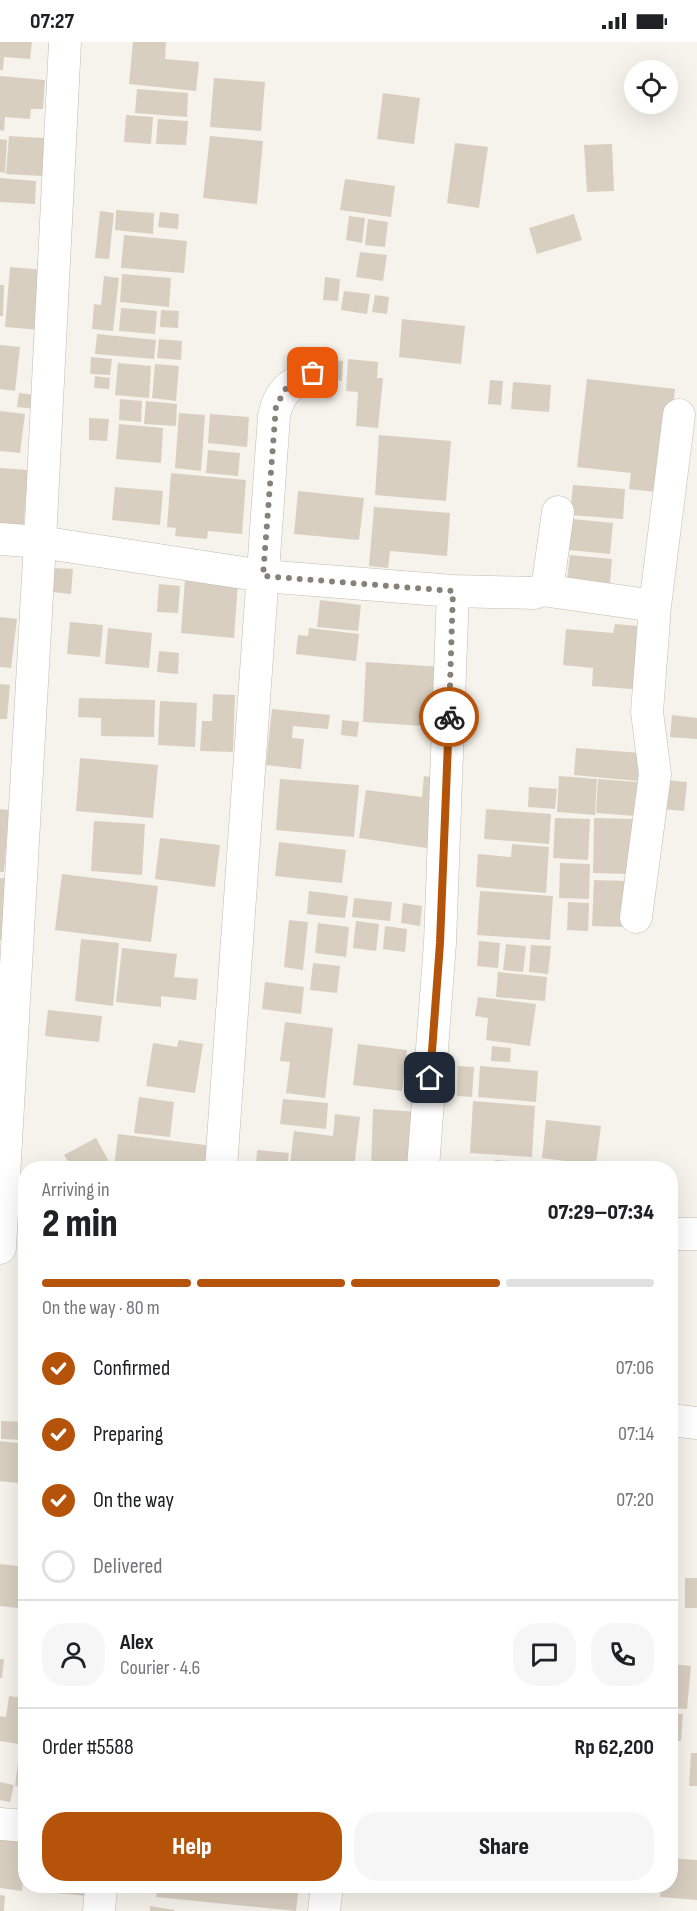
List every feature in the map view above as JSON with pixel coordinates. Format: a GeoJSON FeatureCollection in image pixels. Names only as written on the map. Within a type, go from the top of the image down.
{"type":"FeatureCollection","features":[{"type":"Feature","properties":{"kind":"street"},"geometry":{"type":"LineString","coordinates":[[7,1226],[65,42]]}},
{"type":"Feature","properties":{"kind":"street"},"geometry":{"type":"LineString","coordinates":[[222,1161],[276,406],[288,385],[313,373]]}},
{"type":"Feature","properties":{"kind":"street"},"geometry":{"type":"LineString","coordinates":[[636,917],[655,774],[647,712],[655,606],[680,415]]}},
{"type":"Feature","properties":{"kind":"street"},"geometry":{"type":"LineString","coordinates":[[542,590],[548,583],[558,512]]}},
{"type":"Feature","properties":{"kind":"street"},"geometry":{"type":"LineString","coordinates":[[0,538],[263,576],[453,591],[534,593],[542,590],[655,606]]}},
{"type":"Feature","properties":{"kind":"street"},"geometry":{"type":"LineString","coordinates":[[424,1161],[440,943],[453,591]]}},
{"type":"Feature","properties":{"kind":"street"},"geometry":{"type":"LineString","coordinates":[[678,1234],[697,1234]]}},
{"type":"Feature","properties":{"kind":"street"},"geometry":{"type":"LineString","coordinates":[[678,1421],[697,1423]]}},
{"type":"Feature","properties":{"kind":"street"},"geometry":{"type":"LineString","coordinates":[[0,1824],[18,1825]]}},
{"type":"Feature","properties":{"kind":"street"},"geometry":{"type":"LineString","coordinates":[[99,1911],[100,1893]]}},
{"type":"Feature","properties":{"kind":"street"},"geometry":{"type":"LineString","coordinates":[[324,1911],[326,1893]]}},
{"type":"Feature","properties":{"kind":"building"},"geometry":{"type":"Polygon","coordinates":[[[0,42],[32,42],[30,59],[4,57],[3,70],[0,70],[0,42]]]}},
{"type":"Feature","properties":{"kind":"building"},"geometry":{"type":"Polygon","coordinates":[[[133,42],[166,42],[165,59],[199,62],[196,91],[129,84],[133,42]]]}},
{"type":"Feature","properties":{"kind":"building"},"geometry":{"type":"Polygon","coordinates":[[[0,76],[45,80],[43,109],[31,109],[30,119],[5,117],[4,131],[0,130],[0,76]]]}},
{"type":"Feature","properties":{"kind":"building"},"geometry":{"type":"Polygon","coordinates":[[[214,78],[265,82],[261,131],[210,127],[214,78]]]}},
{"type":"Feature","properties":{"kind":"building"},"geometry":{"type":"Polygon","coordinates":[[[137,89],[188,93],[187,117],[135,113],[137,89]]]}},
{"type":"Feature","properties":{"kind":"building"},"geometry":{"type":"Polygon","coordinates":[[[383,93],[420,98],[414,144],[377,139],[383,93]]]}},
{"type":"Feature","properties":{"kind":"building"},"geometry":{"type":"Polygon","coordinates":[[[126,115],[153,117],[151,144],[124,142],[126,115]]]}},
{"type":"Feature","properties":{"kind":"building"},"geometry":{"type":"Polygon","coordinates":[[[158,119],[188,121],[186,145],[156,144],[158,119]]]}},
{"type":"Feature","properties":{"kind":"building"},"geometry":{"type":"Polygon","coordinates":[[[9,136],[44,138],[42,176],[6,174],[9,136]]]}},
{"type":"Feature","properties":{"kind":"building"},"geometry":{"type":"Polygon","coordinates":[[[210,136],[263,141],[257,204],[203,198],[210,136]]]}},
{"type":"Feature","properties":{"kind":"building"},"geometry":{"type":"Polygon","coordinates":[[[0,139],[7,140],[5,173],[0,172],[0,139]]]}},
{"type":"Feature","properties":{"kind":"building"},"geometry":{"type":"Polygon","coordinates":[[[455,143],[488,147],[479,208],[447,203],[455,143]]]}},
{"type":"Feature","properties":{"kind":"building"},"geometry":{"type":"Polygon","coordinates":[[[612,144],[614,191],[587,192],[584,145],[612,144]]]}},
{"type":"Feature","properties":{"kind":"building"},"geometry":{"type":"Polygon","coordinates":[[[0,178],[36,181],[35,204],[0,202],[0,178]]]}},
{"type":"Feature","properties":{"kind":"building"},"geometry":{"type":"Polygon","coordinates":[[[345,179],[395,186],[391,217],[340,210],[345,179]]]}},
{"type":"Feature","properties":{"kind":"building"},"geometry":{"type":"Polygon","coordinates":[[[116,210],[154,213],[153,234],[115,230],[116,210]]]}},
{"type":"Feature","properties":{"kind":"building"},"geometry":{"type":"Polygon","coordinates":[[[100,211],[114,213],[109,259],[95,258],[100,211]]]}},
{"type":"Feature","properties":{"kind":"building"},"geometry":{"type":"Polygon","coordinates":[[[160,212],[179,214],[178,229],[158,227],[160,212]]]}},
{"type":"Feature","properties":{"kind":"building"},"geometry":{"type":"Polygon","coordinates":[[[574,214],[582,240],[537,254],[529,228],[574,214]]]}},
{"type":"Feature","properties":{"kind":"building"},"geometry":{"type":"Polygon","coordinates":[[[349,216],[365,218],[362,243],[346,240],[349,216]]]}},
{"type":"Feature","properties":{"kind":"building"},"geometry":{"type":"Polygon","coordinates":[[[368,219],[388,222],[385,247],[365,245],[368,219]]]}},
{"type":"Feature","properties":{"kind":"building"},"geometry":{"type":"Polygon","coordinates":[[[124,235],[187,241],[184,273],[121,268],[124,235]]]}},
{"type":"Feature","properties":{"kind":"building"},"geometry":{"type":"Polygon","coordinates":[[[360,252],[387,255],[383,281],[356,277],[360,252]]]}},
{"type":"Feature","properties":{"kind":"building"},"geometry":{"type":"Polygon","coordinates":[[[10,267],[45,270],[40,330],[5,327],[10,267]]]}},
{"type":"Feature","properties":{"kind":"building"},"geometry":{"type":"Polygon","coordinates":[[[122,274],[171,278],[169,307],[120,302],[122,274]]]}},
{"type":"Feature","properties":{"kind":"building"},"geometry":{"type":"Polygon","coordinates":[[[104,276],[119,278],[113,331],[92,329],[94,304],[101,305],[104,276]]]}},
{"type":"Feature","properties":{"kind":"building"},"geometry":{"type":"Polygon","coordinates":[[[325,277],[340,279],[338,301],[323,300],[325,277]]]}},
{"type":"Feature","properties":{"kind":"building"},"geometry":{"type":"Polygon","coordinates":[[[0,285],[4,285],[3,316],[0,316],[0,285]]]}},
{"type":"Feature","properties":{"kind":"building"},"geometry":{"type":"Polygon","coordinates":[[[344,291],[370,294],[367,314],[341,310],[344,291]]]}},
{"type":"Feature","properties":{"kind":"building"},"geometry":{"type":"Polygon","coordinates":[[[375,295],[389,297],[387,314],[372,312],[375,295]]]}},
{"type":"Feature","properties":{"kind":"building"},"geometry":{"type":"Polygon","coordinates":[[[121,308],[157,311],[155,334],[119,331],[121,308]]]}},
{"type":"Feature","properties":{"kind":"building"},"geometry":{"type":"Polygon","coordinates":[[[161,310],[179,311],[178,328],[160,327],[161,310]]]}},
{"type":"Feature","properties":{"kind":"building"},"geometry":{"type":"Polygon","coordinates":[[[402,319],[465,326],[461,364],[399,357],[402,319]]]}},
{"type":"Feature","properties":{"kind":"building"},"geometry":{"type":"Polygon","coordinates":[[[97,334],[156,340],[154,359],[95,354],[97,334]]]}},
{"type":"Feature","properties":{"kind":"building"},"geometry":{"type":"Polygon","coordinates":[[[159,339],[182,341],[181,360],[157,358],[159,339]]]}},
{"type":"Feature","properties":{"kind":"building"},"geometry":{"type":"Polygon","coordinates":[[[0,345],[20,347],[15,391],[0,389],[0,345]]]}},
{"type":"Feature","properties":{"kind":"building"},"geometry":{"type":"Polygon","coordinates":[[[91,357],[112,359],[110,375],[90,374],[91,357]]]}},
{"type":"Feature","properties":{"kind":"building"},"geometry":{"type":"Polygon","coordinates":[[[318,358],[343,361],[342,381],[328,379],[327,391],[316,391],[318,358]]]}},
{"type":"Feature","properties":{"kind":"building"},"geometry":{"type":"Polygon","coordinates":[[[348,359],[378,362],[377,378],[383,378],[378,428],[356,426],[358,392],[346,391],[348,359]]]}},
{"type":"Feature","properties":{"kind":"building"},"geometry":{"type":"Polygon","coordinates":[[[118,363],[151,366],[149,398],[115,395],[118,363]]]}},
{"type":"Feature","properties":{"kind":"building"},"geometry":{"type":"Polygon","coordinates":[[[155,364],[179,366],[176,401],[152,398],[155,364]]]}},
{"type":"Feature","properties":{"kind":"building"},"geometry":{"type":"Polygon","coordinates":[[[95,376],[110,378],[109,389],[94,388],[95,376]]]}},
{"type":"Feature","properties":{"kind":"building"},"geometry":{"type":"Polygon","coordinates":[[[587,379],[675,389],[664,493],[629,489],[631,473],[577,467],[587,379]]]}},
{"type":"Feature","properties":{"kind":"building"},"geometry":{"type":"Polygon","coordinates":[[[490,380],[503,381],[501,405],[488,404],[490,380]]]}},
{"type":"Feature","properties":{"kind":"building"},"geometry":{"type":"Polygon","coordinates":[[[513,382],[551,385],[549,412],[511,409],[513,382]]]}},
{"type":"Feature","properties":{"kind":"building"},"geometry":{"type":"Polygon","coordinates":[[[19,393],[37,395],[35,409],[17,407],[19,393]]]}},
{"type":"Feature","properties":{"kind":"building"},"geometry":{"type":"Polygon","coordinates":[[[120,399],[142,401],[141,422],[119,420],[120,399]]]}},
{"type":"Feature","properties":{"kind":"building"},"geometry":{"type":"Polygon","coordinates":[[[146,401],[177,404],[176,426],[144,424],[146,401]]]}},
{"type":"Feature","properties":{"kind":"building"},"geometry":{"type":"Polygon","coordinates":[[[0,411],[25,414],[20,453],[0,451],[0,411]]]}},
{"type":"Feature","properties":{"kind":"building"},"geometry":{"type":"Polygon","coordinates":[[[179,413],[205,415],[201,471],[175,468],[179,413]]]}},
{"type":"Feature","properties":{"kind":"building"},"geometry":{"type":"Polygon","coordinates":[[[210,414],[249,417],[247,447],[208,443],[210,414]]]}},
{"type":"Feature","properties":{"kind":"building"},"geometry":{"type":"Polygon","coordinates":[[[89,418],[109,419],[107,441],[89,440],[89,418]]]}},
{"type":"Feature","properties":{"kind":"building"},"geometry":{"type":"Polygon","coordinates":[[[119,424],[163,428],[161,463],[116,459],[119,424]]]}},
{"type":"Feature","properties":{"kind":"building"},"geometry":{"type":"Polygon","coordinates":[[[379,435],[451,441],[446,501],[375,495],[379,435]]]}},
{"type":"Feature","properties":{"kind":"building"},"geometry":{"type":"Polygon","coordinates":[[[208,450],[240,453],[238,476],[206,473],[208,450]]]}},
{"type":"Feature","properties":{"kind":"building"},"geometry":{"type":"Polygon","coordinates":[[[0,468],[28,470],[23,534],[0,532],[0,468]]]}},
{"type":"Feature","properties":{"kind":"building"},"geometry":{"type":"Polygon","coordinates":[[[171,473],[246,480],[242,534],[208,531],[207,539],[175,536],[176,528],[167,527],[171,473]]]}},
{"type":"Feature","properties":{"kind":"building"},"geometry":{"type":"Polygon","coordinates":[[[573,485],[625,489],[623,519],[570,515],[573,485]]]}},
{"type":"Feature","properties":{"kind":"building"},"geometry":{"type":"Polygon","coordinates":[[[115,487],[163,491],[160,525],[112,520],[115,487]]]}},
{"type":"Feature","properties":{"kind":"building"},"geometry":{"type":"Polygon","coordinates":[[[298,491],[364,498],[359,540],[294,534],[298,491]]]}},
{"type":"Feature","properties":{"kind":"building"},"geometry":{"type":"Polygon","coordinates":[[[374,507],[450,513],[447,556],[390,551],[388,568],[369,566],[374,507]]]}},
{"type":"Feature","properties":{"kind":"building"},"geometry":{"type":"Polygon","coordinates":[[[572,519],[613,523],[610,554],[569,550],[572,519]]]}},
{"type":"Feature","properties":{"kind":"building"},"geometry":{"type":"Polygon","coordinates":[[[570,555],[612,559],[610,585],[567,580],[570,555]]]}},
{"type":"Feature","properties":{"kind":"building"},"geometry":{"type":"Polygon","coordinates":[[[54,568],[73,569],[71,594],[52,592],[54,568]]]}},
{"type":"Feature","properties":{"kind":"building"},"geometry":{"type":"Polygon","coordinates":[[[185,579],[238,583],[234,638],[181,633],[185,579]]]}},
{"type":"Feature","properties":{"kind":"building"},"geometry":{"type":"Polygon","coordinates":[[[159,584],[180,586],[178,613],[157,612],[159,584]]]}},
{"type":"Feature","properties":{"kind":"building"},"geometry":{"type":"Polygon","coordinates":[[[320,600],[361,605],[358,631],[317,627],[320,600]]]}},
{"type":"Feature","properties":{"kind":"building"},"geometry":{"type":"Polygon","coordinates":[[[0,617],[17,619],[11,668],[0,667],[0,617]]]}},
{"type":"Feature","properties":{"kind":"building"},"geometry":{"type":"Polygon","coordinates":[[[70,622],[103,625],[100,657],[67,654],[70,622]]]}},
{"type":"Feature","properties":{"kind":"building"},"geometry":{"type":"Polygon","coordinates":[[[615,624],[651,627],[645,690],[592,686],[593,668],[563,665],[566,629],[613,633],[615,624]]]}},
{"type":"Feature","properties":{"kind":"building"},"geometry":{"type":"Polygon","coordinates":[[[108,628],[152,633],[149,668],[105,664],[108,628]]]}},
{"type":"Feature","properties":{"kind":"building"},"geometry":{"type":"Polygon","coordinates":[[[309,628],[359,634],[356,661],[296,654],[298,635],[308,636],[309,628]]]}},
{"type":"Feature","properties":{"kind":"building"},"geometry":{"type":"Polygon","coordinates":[[[159,651],[179,653],[178,674],[157,672],[159,651]]]}},
{"type":"Feature","properties":{"kind":"building"},"geometry":{"type":"Polygon","coordinates":[[[366,662],[442,667],[439,727],[363,722],[366,662]]]}},
{"type":"Feature","properties":{"kind":"building"},"geometry":{"type":"Polygon","coordinates":[[[0,684],[10,685],[7,719],[0,719],[0,684]]]}},
{"type":"Feature","properties":{"kind":"building"},"geometry":{"type":"Polygon","coordinates":[[[213,694],[235,695],[233,752],[200,751],[202,721],[212,721],[213,694]]]}},
{"type":"Feature","properties":{"kind":"building"},"geometry":{"type":"Polygon","coordinates":[[[79,698],[155,700],[154,737],[101,736],[101,718],[78,717],[79,698]]]}},
{"type":"Feature","properties":{"kind":"building"},"geometry":{"type":"Polygon","coordinates":[[[160,701],[197,703],[195,747],[158,745],[160,701]]]}},
{"type":"Feature","properties":{"kind":"building"},"geometry":{"type":"Polygon","coordinates":[[[272,709],[330,715],[328,729],[293,726],[292,738],[304,739],[301,769],[266,765],[272,709]]]}},
{"type":"Feature","properties":{"kind":"building"},"geometry":{"type":"Polygon","coordinates":[[[672,715],[697,718],[697,739],[670,737],[672,715]]]}},
{"type":"Feature","properties":{"kind":"building"},"geometry":{"type":"Polygon","coordinates":[[[342,720],[359,722],[357,737],[341,735],[342,720]]]}},
{"type":"Feature","properties":{"kind":"building"},"geometry":{"type":"Polygon","coordinates":[[[576,748],[641,753],[638,781],[574,775],[576,748]]]}},
{"type":"Feature","properties":{"kind":"building"},"geometry":{"type":"Polygon","coordinates":[[[80,758],[158,765],[153,818],[76,811],[80,758]]]}},
{"type":"Feature","properties":{"kind":"building"},"geometry":{"type":"Polygon","coordinates":[[[424,776],[443,779],[433,849],[359,838],[366,790],[422,797],[424,776]]]}},
{"type":"Feature","properties":{"kind":"building"},"geometry":{"type":"Polygon","coordinates":[[[559,776],[597,779],[595,815],[557,812],[559,776]]]}},
{"type":"Feature","properties":{"kind":"building"},"geometry":{"type":"Polygon","coordinates":[[[280,779],[359,785],[354,837],[276,830],[280,779]]]}},
{"type":"Feature","properties":{"kind":"building"},"geometry":{"type":"Polygon","coordinates":[[[598,779],[638,782],[636,816],[596,813],[598,779]]]}},
{"type":"Feature","properties":{"kind":"building"},"geometry":{"type":"Polygon","coordinates":[[[664,780],[687,782],[684,811],[662,809],[664,780]]]}},
{"type":"Feature","properties":{"kind":"building"},"geometry":{"type":"Polygon","coordinates":[[[529,787],[557,789],[555,809],[528,807],[529,787]]]}},
{"type":"Feature","properties":{"kind":"building"},"geometry":{"type":"Polygon","coordinates":[[[0,809],[9,810],[4,872],[0,872],[0,809]]]}},
{"type":"Feature","properties":{"kind":"building"},"geometry":{"type":"Polygon","coordinates":[[[486,809],[551,814],[549,844],[484,839],[486,809]]]}},
{"type":"Feature","properties":{"kind":"building"},"geometry":{"type":"Polygon","coordinates":[[[555,818],[590,819],[588,860],[553,858],[555,818]]]}},
{"type":"Feature","properties":{"kind":"building"},"geometry":{"type":"Polygon","coordinates":[[[594,818],[635,819],[632,874],[593,873],[594,818]]]}},
{"type":"Feature","properties":{"kind":"building"},"geometry":{"type":"Polygon","coordinates":[[[94,821],[145,824],[142,875],[91,871],[94,821]]]}},
{"type":"Feature","properties":{"kind":"building"},"geometry":{"type":"Polygon","coordinates":[[[160,838],[220,845],[215,887],[155,879],[160,838]]]}},
{"type":"Feature","properties":{"kind":"building"},"geometry":{"type":"Polygon","coordinates":[[[279,842],[346,850],[342,883],[275,876],[279,842]]]}},
{"type":"Feature","properties":{"kind":"building"},"geometry":{"type":"Polygon","coordinates":[[[512,844],[549,847],[546,893],[476,887],[478,854],[511,857],[512,844]]]}},
{"type":"Feature","properties":{"kind":"building"},"geometry":{"type":"Polygon","coordinates":[[[560,863],[590,864],[589,899],[559,898],[560,863]]]}},
{"type":"Feature","properties":{"kind":"building"},"geometry":{"type":"Polygon","coordinates":[[[62,874],[158,886],[151,942],[55,930],[62,874]]]}},
{"type":"Feature","properties":{"kind":"building"},"geometry":{"type":"Polygon","coordinates":[[[0,878],[11,879],[5,940],[0,940],[0,878]]]}},
{"type":"Feature","properties":{"kind":"building"},"geometry":{"type":"Polygon","coordinates":[[[594,880],[627,881],[625,927],[592,926],[594,880]]]}},
{"type":"Feature","properties":{"kind":"building"},"geometry":{"type":"Polygon","coordinates":[[[309,891],[348,896],[345,918],[307,914],[309,891]]]}},
{"type":"Feature","properties":{"kind":"building"},"geometry":{"type":"Polygon","coordinates":[[[480,891],[553,896],[550,940],[477,935],[480,891]]]}},
{"type":"Feature","properties":{"kind":"building"},"geometry":{"type":"Polygon","coordinates":[[[354,898],[392,902],[390,921],[352,917],[354,898]]]}},
{"type":"Feature","properties":{"kind":"building"},"geometry":{"type":"Polygon","coordinates":[[[568,902],[589,903],[588,931],[567,930],[568,902]]]}},
{"type":"Feature","properties":{"kind":"building"},"geometry":{"type":"Polygon","coordinates":[[[403,903],[422,906],[420,926],[401,923],[403,903]]]}},
{"type":"Feature","properties":{"kind":"building"},"geometry":{"type":"Polygon","coordinates":[[[289,920],[308,922],[303,970],[284,967],[289,920]]]}},
{"type":"Feature","properties":{"kind":"building"},"geometry":{"type":"Polygon","coordinates":[[[356,921],[379,924],[376,951],[353,948],[356,921]]]}},
{"type":"Feature","properties":{"kind":"building"},"geometry":{"type":"Polygon","coordinates":[[[318,923],[349,927],[346,957],[315,953],[318,923]]]}},
{"type":"Feature","properties":{"kind":"building"},"geometry":{"type":"Polygon","coordinates":[[[385,926],[407,929],[405,952],[383,949],[385,926]]]}},
{"type":"Feature","properties":{"kind":"building"},"geometry":{"type":"Polygon","coordinates":[[[81,939],[119,943],[113,1006],[75,1001],[81,939]]]}},
{"type":"Feature","properties":{"kind":"building"},"geometry":{"type":"Polygon","coordinates":[[[479,941],[500,943],[498,968],[477,966],[479,941]]]}},
{"type":"Feature","properties":{"kind":"building"},"geometry":{"type":"Polygon","coordinates":[[[506,944],[526,946],[523,972],[503,970],[506,944]]]}},
{"type":"Feature","properties":{"kind":"building"},"geometry":{"type":"Polygon","coordinates":[[[531,945],[551,946],[548,974],[529,972],[531,945]]]}},
{"type":"Feature","properties":{"kind":"building"},"geometry":{"type":"Polygon","coordinates":[[[122,948],[177,954],[174,977],[198,979],[196,1000],[161,996],[161,1007],[116,1002],[122,948]]]}},
{"type":"Feature","properties":{"kind":"building"},"geometry":{"type":"Polygon","coordinates":[[[313,963],[340,966],[337,993],[310,990],[313,963]]]}},
{"type":"Feature","properties":{"kind":"building"},"geometry":{"type":"Polygon","coordinates":[[[498,972],[547,977],[545,1001],[496,997],[498,972]]]}},
{"type":"Feature","properties":{"kind":"building"},"geometry":{"type":"Polygon","coordinates":[[[265,982],[304,987],[301,1014],[262,1009],[265,982]]]}},
{"type":"Feature","properties":{"kind":"building"},"geometry":{"type":"Polygon","coordinates":[[[478,997],[536,1004],[530,1046],[486,1040],[488,1018],[475,1016],[478,997]]]}},
{"type":"Feature","properties":{"kind":"building"},"geometry":{"type":"Polygon","coordinates":[[[48,1010],[102,1016],[99,1042],[45,1036],[48,1010]]]}},
{"type":"Feature","properties":{"kind":"building"},"geometry":{"type":"Polygon","coordinates":[[[285,1022],[333,1028],[325,1098],[286,1093],[290,1062],[280,1061],[285,1022]]]}},
{"type":"Feature","properties":{"kind":"building"},"geometry":{"type":"Polygon","coordinates":[[[179,1040],[203,1044],[195,1093],[146,1086],[153,1043],[177,1047],[179,1040]]]}},
{"type":"Feature","properties":{"kind":"building"},"geometry":{"type":"Polygon","coordinates":[[[358,1044],[407,1050],[402,1091],[353,1085],[358,1044]]]}},
{"type":"Feature","properties":{"kind":"building"},"geometry":{"type":"Polygon","coordinates":[[[492,1046],[511,1048],[510,1062],[491,1061],[492,1046]]]}},
{"type":"Feature","properties":{"kind":"building"},"geometry":{"type":"Polygon","coordinates":[[[458,1066],[474,1067],[472,1097],[457,1096],[458,1066]]]}},
{"type":"Feature","properties":{"kind":"building"},"geometry":{"type":"Polygon","coordinates":[[[480,1066],[538,1071],[536,1102],[478,1097],[480,1066]]]}},
{"type":"Feature","properties":{"kind":"building"},"geometry":{"type":"Polygon","coordinates":[[[139,1097],[174,1102],[170,1137],[134,1133],[139,1097]]]}},
{"type":"Feature","properties":{"kind":"building"},"geometry":{"type":"Polygon","coordinates":[[[283,1099],[328,1103],[326,1129],[280,1124],[283,1099]]]}},
{"type":"Feature","properties":{"kind":"building"},"geometry":{"type":"Polygon","coordinates":[[[473,1101],[535,1106],[532,1157],[470,1153],[473,1101]]]}},
{"type":"Feature","properties":{"kind":"building"},"geometry":{"type":"Polygon","coordinates":[[[373,1109],[420,1112],[418,1161],[371,1161],[373,1109]]]}},
{"type":"Feature","properties":{"kind":"building"},"geometry":{"type":"Polygon","coordinates":[[[335,1114],[360,1117],[355,1161],[290,1161],[294,1131],[333,1136],[335,1114]]]}},
{"type":"Feature","properties":{"kind":"building"},"geometry":{"type":"Polygon","coordinates":[[[546,1120],[601,1126],[597,1161],[542,1158],[546,1120]]]}},
{"type":"Feature","properties":{"kind":"building"},"geometry":{"type":"Polygon","coordinates":[[[118,1134],[213,1146],[212,1161],[115,1161],[118,1134]]]}},
{"type":"Feature","properties":{"kind":"building"},"geometry":{"type":"Polygon","coordinates":[[[96,1138],[109,1161],[68,1161],[64,1155],[96,1138]]]}},
{"type":"Feature","properties":{"kind":"building"},"geometry":{"type":"Polygon","coordinates":[[[257,1150],[289,1153],[288,1161],[256,1161],[257,1150]]]}},
{"type":"Feature","properties":{"kind":"building"},"geometry":{"type":"Polygon","coordinates":[[[1,1421],[18,1422],[18,1440],[1,1439],[1,1421]]]}},
{"type":"Feature","properties":{"kind":"building"},"geometry":{"type":"Polygon","coordinates":[[[0,1441],[18,1443],[18,1483],[0,1481],[0,1441]]]}},
{"type":"Feature","properties":{"kind":"building"},"geometry":{"type":"Polygon","coordinates":[[[0,1564],[18,1566],[18,1608],[0,1606],[0,1564]]]}},
{"type":"Feature","properties":{"kind":"building"},"geometry":{"type":"Polygon","coordinates":[[[685,1578],[697,1578],[697,1608],[685,1608],[685,1578]]]}},
{"type":"Feature","properties":{"kind":"building"},"geometry":{"type":"Polygon","coordinates":[[[0,1659],[4,1659],[2,1678],[0,1678],[0,1659]]]}},
{"type":"Feature","properties":{"kind":"building"},"geometry":{"type":"Polygon","coordinates":[[[678,1665],[691,1666],[687,1709],[678,1708],[678,1665]]]}},
{"type":"Feature","properties":{"kind":"building"},"geometry":{"type":"Polygon","coordinates":[[[9,1696],[18,1697],[18,1744],[0,1741],[0,1716],[6,1717],[9,1696]]]}},
{"type":"Feature","properties":{"kind":"building"},"geometry":{"type":"Polygon","coordinates":[[[678,1714],[683,1714],[681,1741],[678,1741],[678,1714]]]}},
{"type":"Feature","properties":{"kind":"building"},"geometry":{"type":"Polygon","coordinates":[[[691,1753],[697,1753],[697,1786],[689,1786],[691,1753]]]}},
{"type":"Feature","properties":{"kind":"building"},"geometry":{"type":"Polygon","coordinates":[[[18,1761],[18,1787],[15,1786],[18,1761]]]}},
{"type":"Feature","properties":{"kind":"building"},"geometry":{"type":"Polygon","coordinates":[[[0,1782],[14,1785],[10,1802],[0,1800],[0,1782]]]}},
{"type":"Feature","properties":{"kind":"building"},"geometry":{"type":"Polygon","coordinates":[[[0,1831],[18,1833],[18,1890],[0,1888],[0,1831]]]}},
{"type":"Feature","properties":{"kind":"building"},"geometry":{"type":"Polygon","coordinates":[[[678,1859],[697,1860],[697,1900],[660,1897],[660,1893],[678,1893],[678,1859]]]}},
{"type":"Feature","properties":{"kind":"building"},"geometry":{"type":"Polygon","coordinates":[[[56,1893],[86,1893],[86,1896],[56,1893]]]}},
{"type":"Feature","properties":{"kind":"building"},"geometry":{"type":"Polygon","coordinates":[[[157,1893],[298,1893],[296,1911],[156,1897],[157,1893]]]}},
{"type":"Feature","properties":{"kind":"building"},"geometry":{"type":"Polygon","coordinates":[[[0,1895],[5,1896],[4,1911],[0,1911],[0,1895]]]}},
{"type":"Feature","properties":{"kind":"building"},"geometry":{"type":"Polygon","coordinates":[[[150,1906],[174,1910],[174,1911],[150,1911],[150,1906]]]}},
{"type":"Feature","properties":{"kind":"way so far"},"geometry":{"type":"LineString","coordinates":[[313,373],[288,385],[276,406],[263,576],[453,591],[449,717]]}},
{"type":"Feature","properties":{"kind":"route"},"geometry":{"type":"LineString","coordinates":[[430,1078],[440,943],[449,717]]}}]}
